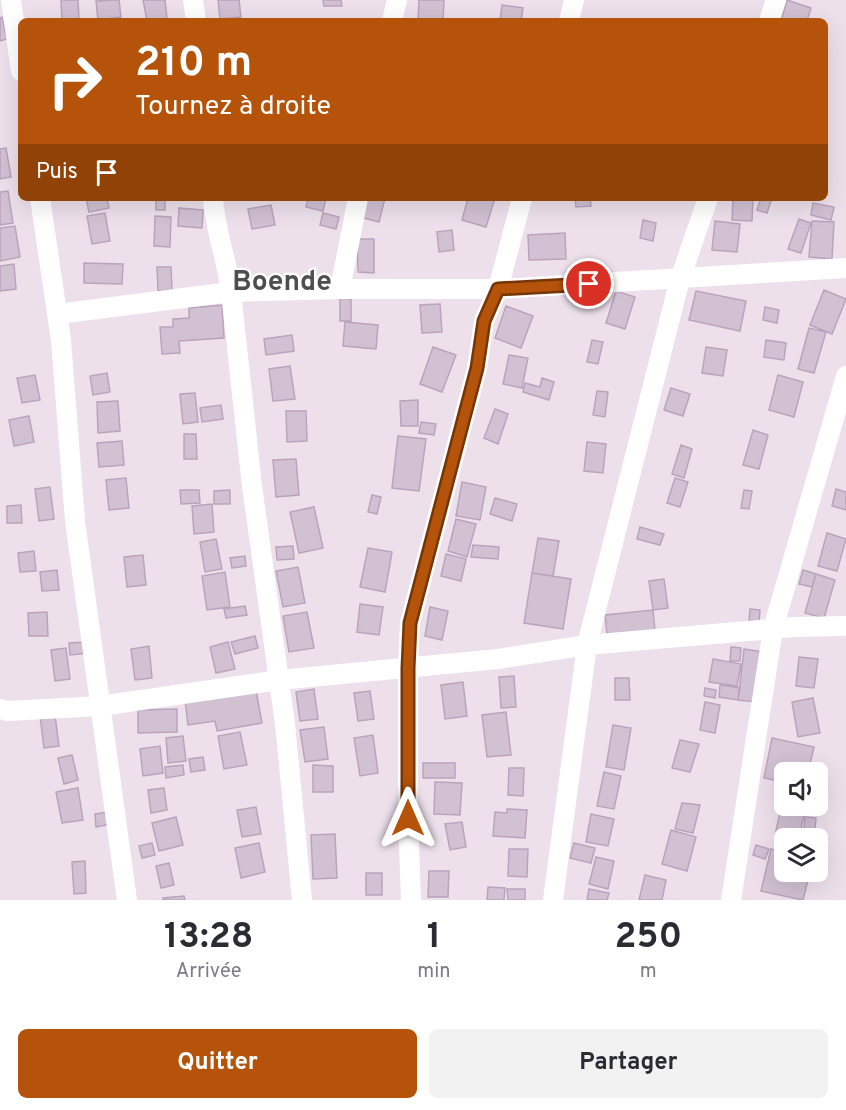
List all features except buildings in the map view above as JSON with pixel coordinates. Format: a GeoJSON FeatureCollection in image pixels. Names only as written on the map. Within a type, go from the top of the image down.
{"type":"FeatureCollection","features":[{"type":"Feature","properties":{"kind":"street"},"geometry":{"type":"LineString","coordinates":[[11,0],[18,50]]}},
{"type":"Feature","properties":{"kind":"street"},"geometry":{"type":"LineString","coordinates":[[193,0],[196,18]]}},
{"type":"Feature","properties":{"kind":"street"},"geometry":{"type":"LineString","coordinates":[[393,18],[397,0]]}},
{"type":"Feature","properties":{"kind":"street"},"geometry":{"type":"LineString","coordinates":[[569,18],[574,0]]}},
{"type":"Feature","properties":{"kind":"street"},"geometry":{"type":"LineString","coordinates":[[770,18],[776,0]]}},
{"type":"Feature","properties":{"kind":"street"},"geometry":{"type":"LineString","coordinates":[[40,201],[61,340],[75,521],[128,900]]}},
{"type":"Feature","properties":{"kind":"street"},"geometry":{"type":"LineString","coordinates":[[213,201],[231,292],[252,486],[285,724],[302,900]]}},
{"type":"Feature","properties":{"kind":"street"},"geometry":{"type":"LineString","coordinates":[[340,289],[357,201]]}},
{"type":"Feature","properties":{"kind":"street"},"geometry":{"type":"LineString","coordinates":[[411,900],[408,818],[410,623],[477,368],[484,321],[498,289],[521,201]]}},
{"type":"Feature","properties":{"kind":"street"},"geometry":{"type":"LineString","coordinates":[[553,900],[587,645],[680,279],[707,201]]}},
{"type":"Feature","properties":{"kind":"street"},"geometry":{"type":"LineString","coordinates":[[57,314],[231,292],[498,289],[846,268]]}},
{"type":"Feature","properties":{"kind":"street"},"geometry":{"type":"LineString","coordinates":[[731,900],[773,629],[846,376]]}},
{"type":"Feature","properties":{"kind":"street"},"geometry":{"type":"LineString","coordinates":[[0,709],[8,711],[100,706],[279,680],[498,659],[587,645],[773,629],[846,626]]}},
{"type":"Feature","properties":{"kind":"district","name":"Boende"},"geometry":{"type":"Point","coordinates":[282,283]}},
{"type":"Feature","properties":{"kind":"route"},"geometry":{"type":"LineString","coordinates":[[408,818],[410,623],[477,368],[484,321],[498,289],[589,284]]}}]}
